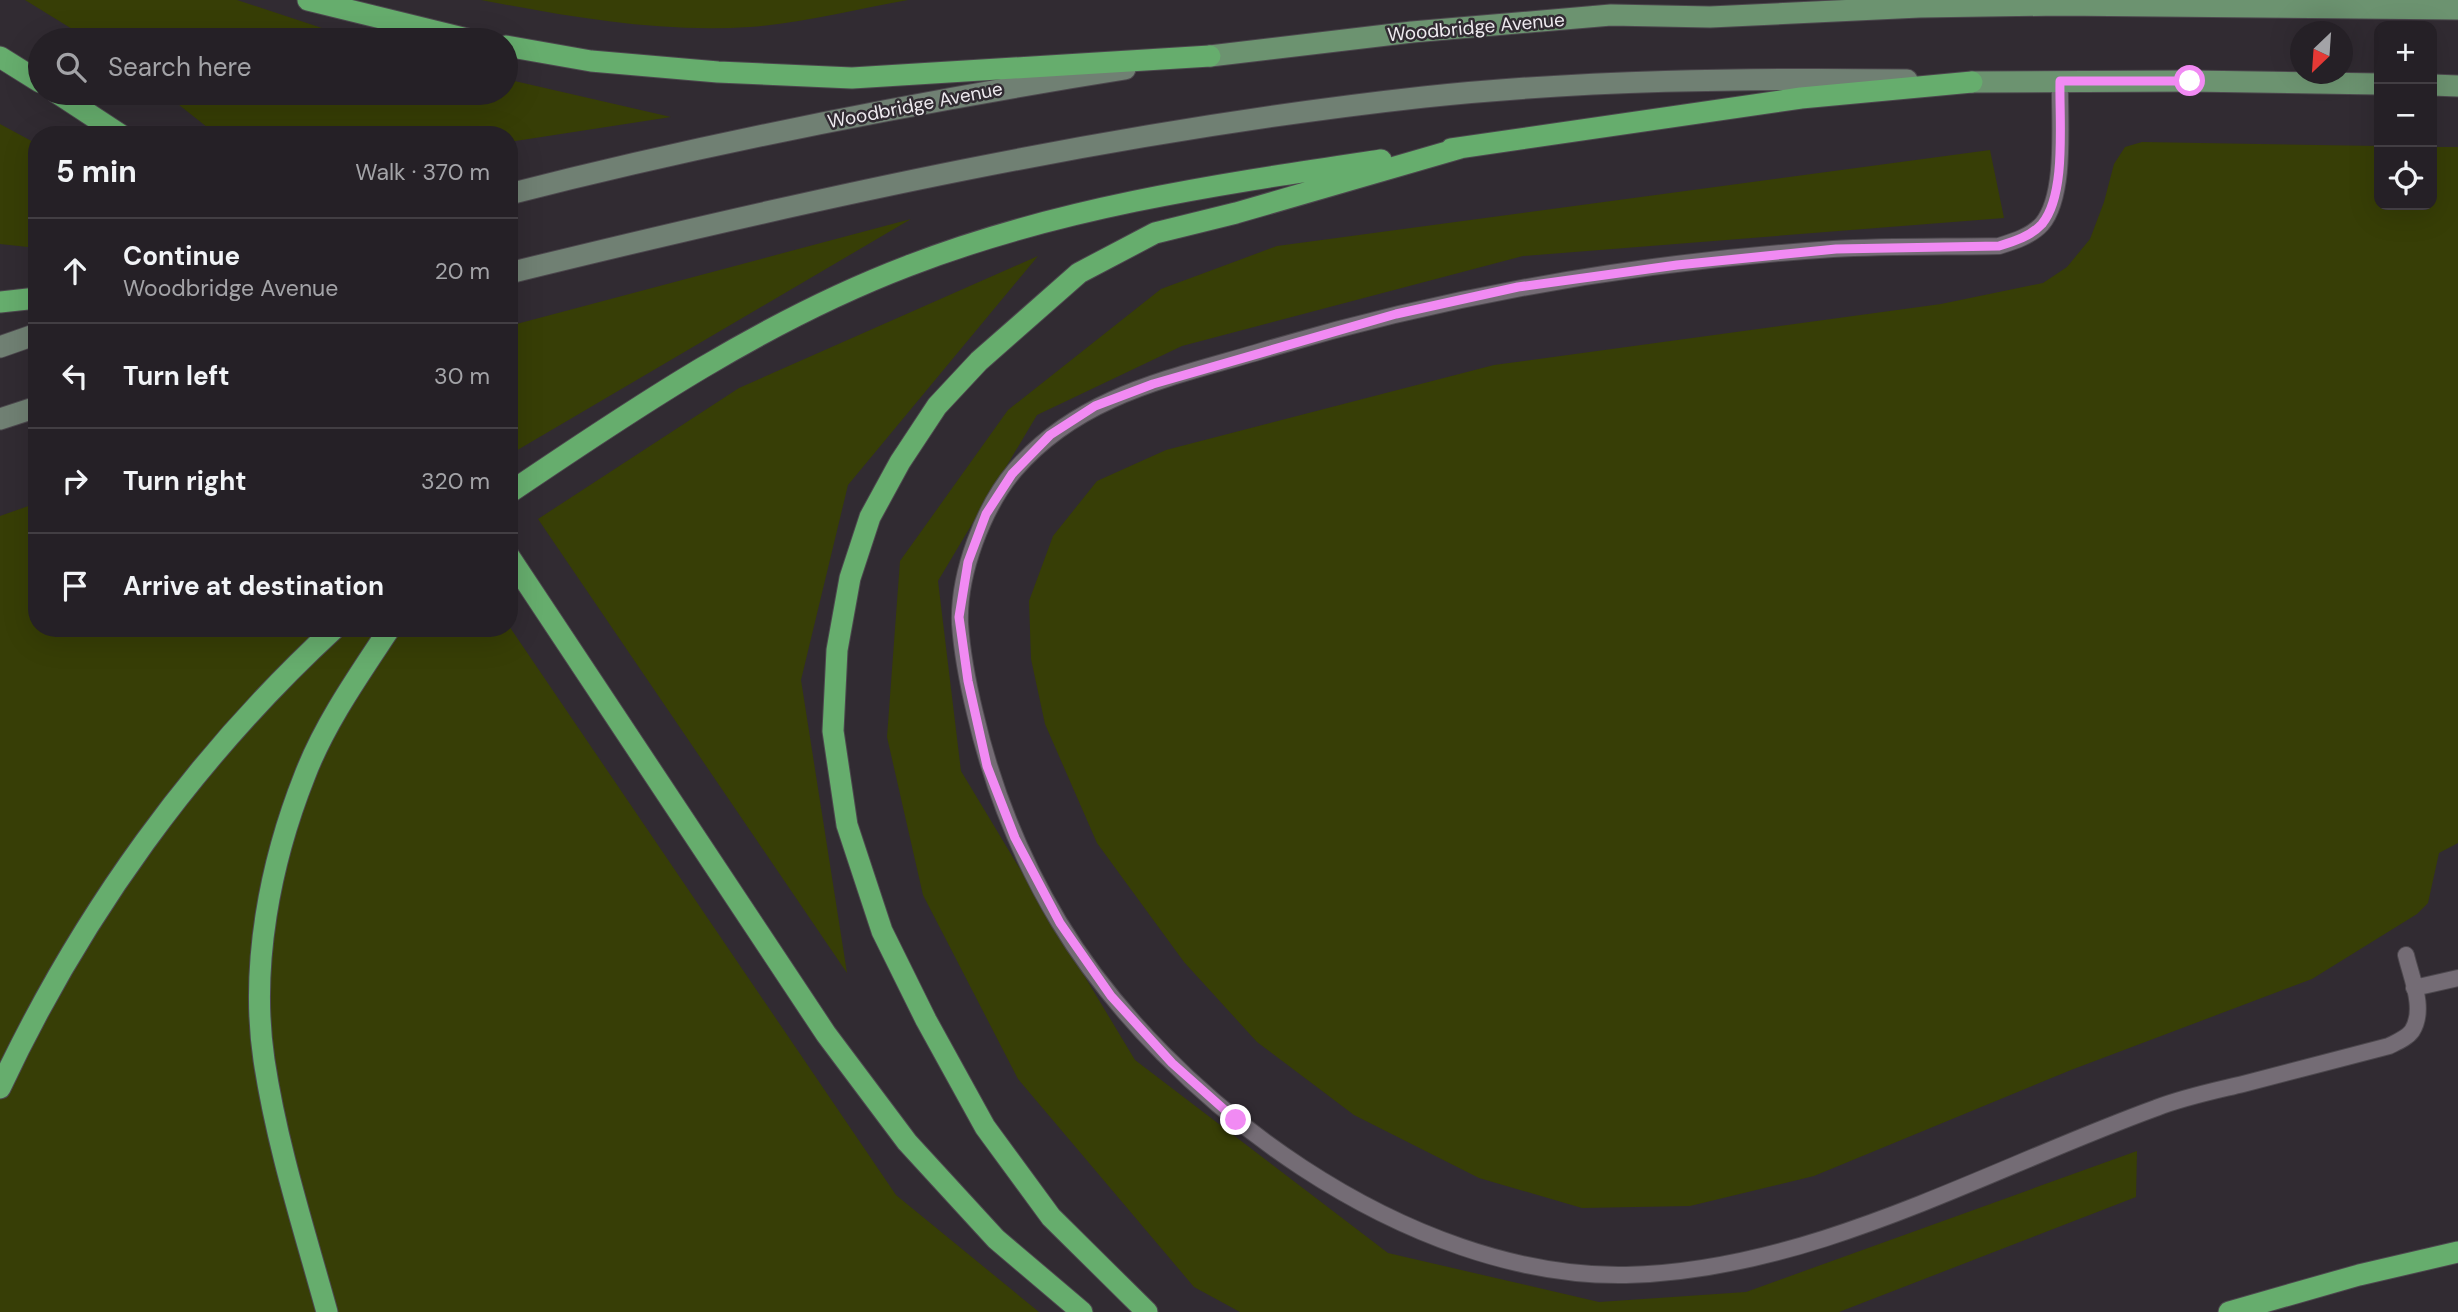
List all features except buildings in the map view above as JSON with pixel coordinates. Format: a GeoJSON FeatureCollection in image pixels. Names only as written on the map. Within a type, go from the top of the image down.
{"type":"FeatureCollection","features":[{"type":"Feature","properties":{"kind":"highway"},"geometry":{"type":"LineString","coordinates":[[308,0],[422,28]]}},
{"type":"Feature","properties":{"kind":"highway"},"geometry":{"type":"LineString","coordinates":[[518,48],[592,61],[718,72],[852,78],[1210,56]]}},
{"type":"Feature","properties":{"kind":"highway"},"geometry":{"type":"LineString","coordinates":[[0,59],[28,75]]}},
{"type":"Feature","properties":{"kind":"highway"},"geometry":{"type":"LineString","coordinates":[[518,487],[641,405],[732,350],[819,304],[908,265],[1006,233],[1099,208],[1220,184],[1801,98],[1972,82]]}},
{"type":"Feature","properties":{"kind":"highway"},"geometry":{"type":"LineString","coordinates":[[75,105],[107,126]]}},
{"type":"Feature","properties":{"kind":"highway"},"geometry":{"type":"LineString","coordinates":[[1147,1312],[1051,1217],[985,1127],[926,1020],[882,931],[847,825],[833,730],[837,650],[850,578],[870,517],[900,462],[937,406],[979,361],[1079,272],[1155,233],[1236,213],[1464,147]]}},
{"type":"Feature","properties":{"kind":"highway"},"geometry":{"type":"LineString","coordinates":[[0,302],[28,299]]}},
{"type":"Feature","properties":{"kind":"highway"},"geometry":{"type":"LineString","coordinates":[[518,496],[556,462]]}},
{"type":"Feature","properties":{"kind":"highway"},"geometry":{"type":"LineString","coordinates":[[518,568],[826,1034],[899,1131],[996,1239],[1082,1312]]}},
{"type":"Feature","properties":{"kind":"highway"},"geometry":{"type":"LineString","coordinates":[[0,1088],[62,967],[113,886],[177,798],[240,722],[326,637]]}},
{"type":"Feature","properties":{"kind":"highway"},"geometry":{"type":"LineString","coordinates":[[327,1312],[277,1133],[264,1057],[260,983],[266,915],[281,844],[305,773],[344,698],[384,637]]}},
{"type":"Feature","properties":{"kind":"highway"},"geometry":{"type":"LineString","coordinates":[[2228,1312],[2359,1275],[2458,1252]]}},
{"type":"Feature","properties":{"kind":"main road","name":"Woodbridge Avenue"},"geometry":{"type":"LineString","coordinates":[[518,192],[611,168],[813,124],[1004,88],[1210,56],[1412,32],[1611,15],[1710,16],[1891,8],[2059,5],[2458,9]]}},
{"type":"Feature","properties":{"kind":"main road"},"geometry":{"type":"LineString","coordinates":[[518,271],[831,197],[1021,158],[1222,125],[1424,97],[1626,83],[1792,79],[2374,84]]}},
{"type":"Feature","properties":{"kind":"main road"},"geometry":{"type":"LineString","coordinates":[[2437,85],[2458,86]]}},
{"type":"Feature","properties":{"kind":"main road"},"geometry":{"type":"LineString","coordinates":[[0,347],[28,337]]}},
{"type":"Feature","properties":{"kind":"main road"},"geometry":{"type":"LineString","coordinates":[[0,419],[28,410]]}},
{"type":"Feature","properties":{"kind":"lane"},"geometry":{"type":"LineString","coordinates":[[2060,81],[2058,183],[2052,205],[2041,224],[2022,239],[1999,246],[1822,250],[1677,265],[1518,287],[1396,314],[1153,384],[1095,406],[1050,435],[1012,474],[986,514],[968,562],[959,617],[968,681],[987,766],[1015,838],[1060,923],[1111,996],[1172,1063],[1236,1120],[1313,1176],[1387,1216],[1455,1245],[1538,1268],[1622,1275],[1706,1268],[1781,1251],[1857,1227],[2163,1105],[2389,1046],[2412,1031],[2418,1006],[2406,955]]}},
{"type":"Feature","properties":{"kind":"lane"},"geometry":{"type":"LineString","coordinates":[[2414,988],[2458,978]]}},
{"type":"Feature","properties":{"kind":"green space"},"geometry":{"type":"Polygon","coordinates":[[[25,0],[237,0],[322,28],[70,28],[25,0]]]}},
{"type":"Feature","properties":{"kind":"green space"},"geometry":{"type":"Polygon","coordinates":[[[481,0],[908,0],[750,27],[683,28],[615,22],[481,0]]]}},
{"type":"Feature","properties":{"kind":"green space"},"geometry":{"type":"Polygon","coordinates":[[[518,82],[671,117],[518,141],[518,126],[206,126],[179,105],[518,105],[518,82]]]}},
{"type":"Feature","properties":{"kind":"green space"},"geometry":{"type":"Polygon","coordinates":[[[0,124],[28,139],[28,247],[0,244],[0,124]]]}},
{"type":"Feature","properties":{"kind":"green space"},"geometry":{"type":"Polygon","coordinates":[[[2142,142],[2374,146],[2374,210],[2437,210],[2437,147],[2458,147],[2458,843],[2439,853],[2428,903],[2417,914],[2312,979],[2071,1070],[1814,1176],[1690,1206],[1582,1208],[1479,1178],[1354,1115],[1257,1042],[1184,962],[1097,843],[1045,724],[1031,659],[1029,601],[1053,536],[1097,481],[1166,450],[1494,365],[1941,304],[2043,283],[2067,267],[2090,239],[2114,164],[2125,147],[2142,142]]]}},
{"type":"Feature","properties":{"kind":"green space"},"geometry":{"type":"Polygon","coordinates":[[[1990,150],[2004,218],[1523,256],[1182,346],[1037,415],[938,581],[961,771],[1135,1060],[1388,1253],[1599,1302],[1746,1292],[2137,1151],[2136,1197],[1839,1312],[1240,1312],[1194,1287],[1018,1079],[923,895],[887,737],[900,561],[1008,410],[1161,289],[1277,246],[1990,150]]]}},
{"type":"Feature","properties":{"kind":"green space"},"geometry":{"type":"Polygon","coordinates":[[[911,219],[518,450],[518,324],[911,219]]]}},
{"type":"Feature","properties":{"kind":"green space"},"geometry":{"type":"Polygon","coordinates":[[[1038,256],[848,485],[801,680],[847,973],[538,519],[739,388],[1038,256]]]}},
{"type":"Feature","properties":{"kind":"green space"},"geometry":{"type":"Polygon","coordinates":[[[28,506],[28,637],[516,637],[896,1195],[1039,1312],[0,1312],[0,516],[28,506]]]}},
{"type":"Feature","properties":{"kind":"route"},"geometry":{"type":"LineString","coordinates":[[1236,1120],[1172,1063],[1111,996],[1060,923],[1015,838],[987,766],[968,681],[959,617],[968,562],[986,514],[1012,474],[1050,435],[1095,406],[1153,384],[1396,314],[1518,287],[1677,265],[1836,249],[1999,246],[2022,239],[2041,224],[2052,205],[2058,183],[2060,81],[2190,81]]}}]}
